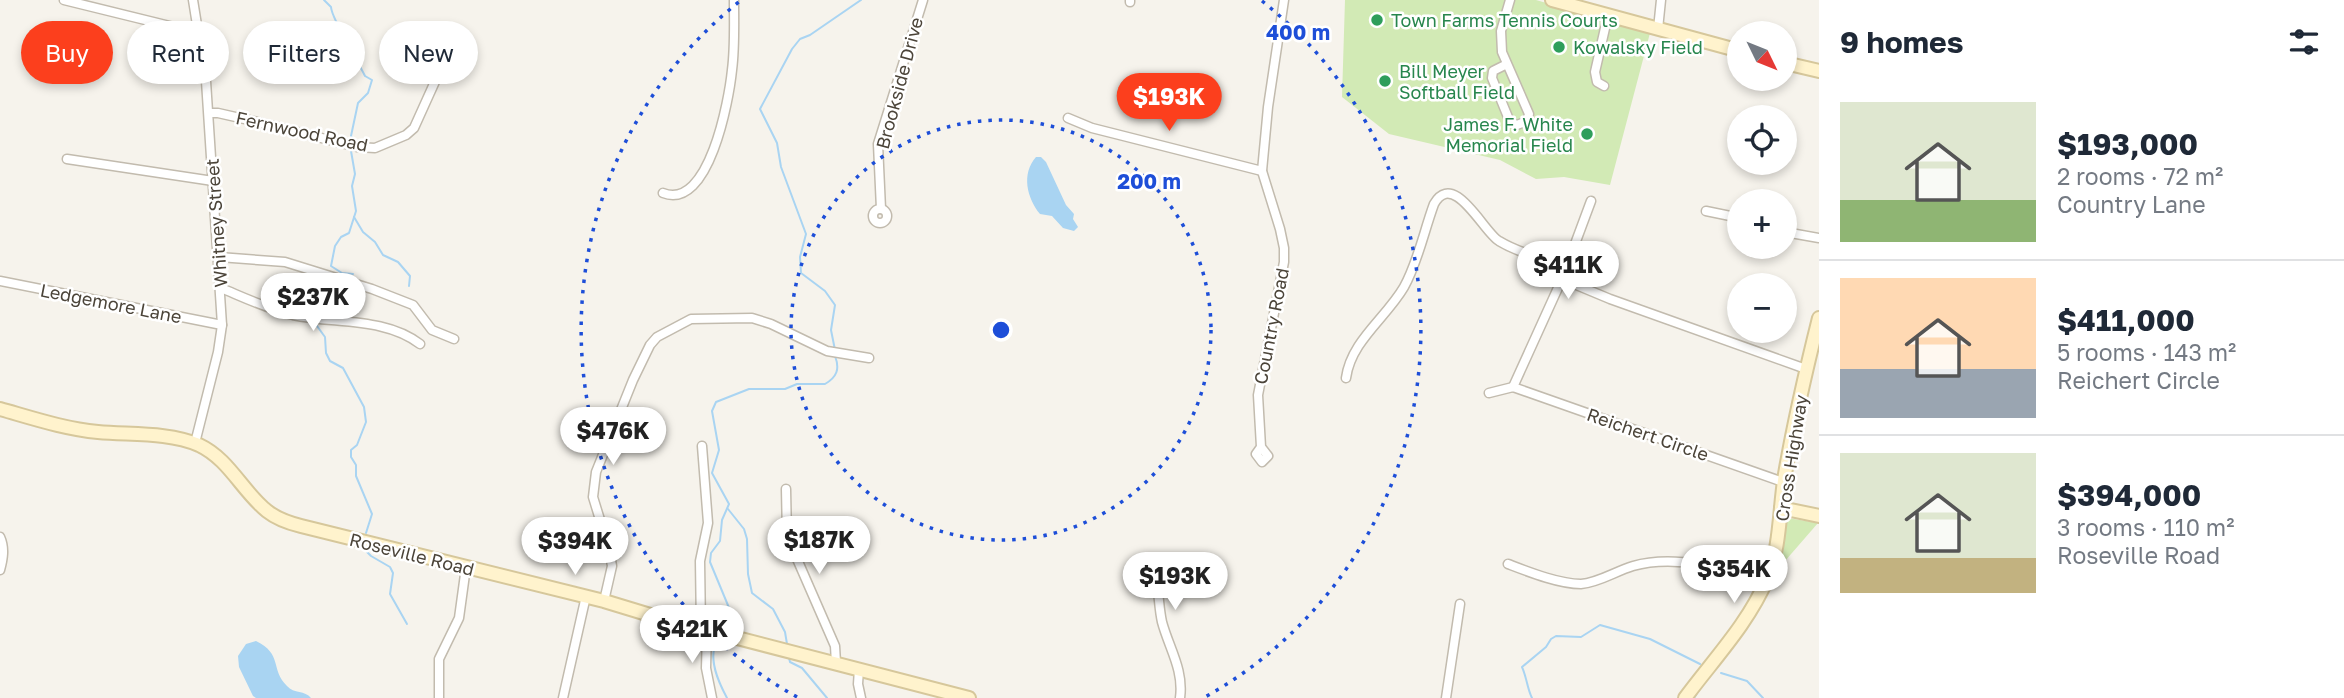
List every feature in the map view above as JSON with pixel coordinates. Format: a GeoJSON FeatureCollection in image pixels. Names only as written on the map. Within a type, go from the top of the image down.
{"type":"FeatureCollection","features":[{"type":"Feature","properties":{"kind":"street"},"geometry":{"type":"LineString","coordinates":[[64,0],[149,21]]}},
{"type":"Feature","properties":{"kind":"street","name":"Whitney Street"},"geometry":{"type":"LineString","coordinates":[[193,0],[196,21]]}},
{"type":"Feature","properties":{"kind":"street"},"geometry":{"type":"LineString","coordinates":[[663,192],[680,194],[698,180],[704,173],[722,125],[733,71],[734,0]]}},
{"type":"Feature","properties":{"kind":"street","name":"Brookside Drive"},"geometry":{"type":"LineString","coordinates":[[881,209],[878,144],[923,0]]}},
{"type":"Feature","properties":{"kind":"street","name":"Country Road"},"geometry":{"type":"LineString","coordinates":[[1261,447],[1258,395],[1284,262],[1284,248],[1262,171],[1268,107],[1284,0]]}},
{"type":"Feature","properties":{"kind":"street"},"geometry":{"type":"LineString","coordinates":[[1507,64],[1493,71],[1492,78],[1510,122],[1517,125],[1527,121],[1529,114],[1502,52],[1501,31],[1510,0]]}},
{"type":"Feature","properties":{"kind":"street"},"geometry":{"type":"LineString","coordinates":[[1552,0],[1727,48]]}},
{"type":"Feature","properties":{"kind":"street"},"geometry":{"type":"LineString","coordinates":[[1658,29],[1661,0]]}},
{"type":"Feature","properties":{"kind":"street"},"geometry":{"type":"LineString","coordinates":[[1604,86],[1597,82],[1595,72],[1608,15]]}},
{"type":"Feature","properties":{"kind":"street"},"geometry":{"type":"LineString","coordinates":[[1797,66],[1819,71]]}},
{"type":"Feature","properties":{"kind":"street","name":"Whitney Street"},"geometry":{"type":"LineString","coordinates":[[195,443],[218,352],[222,325],[206,84]]}},
{"type":"Feature","properties":{"kind":"street","name":"Fernwood Road"},"geometry":{"type":"LineString","coordinates":[[209,113],[358,147],[375,148],[411,132],[434,84]]}},
{"type":"Feature","properties":{"kind":"street"},"geometry":{"type":"LineString","coordinates":[[1068,118],[1091,128],[1262,171]]}},
{"type":"Feature","properties":{"kind":"street"},"geometry":{"type":"LineString","coordinates":[[67,159],[213,181]]}},
{"type":"Feature","properties":{"kind":"street"},"geometry":{"type":"LineString","coordinates":[[1346,378],[1354,353],[1404,287],[1434,204],[1443,195],[1450,195],[1465,202],[1494,239],[1509,247],[1567,266]]}},
{"type":"Feature","properties":{"kind":"street"},"geometry":{"type":"LineString","coordinates":[[1489,393],[1513,387],[1562,279],[1591,201]]}},
{"type":"Feature","properties":{"kind":"street"},"geometry":{"type":"LineString","coordinates":[[1706,211],[1727,215]]}},
{"type":"Feature","properties":{"kind":"street"},"geometry":{"type":"LineString","coordinates":[[1797,234],[1819,239]]}},
{"type":"Feature","properties":{"kind":"street"},"geometry":{"type":"LineString","coordinates":[[219,257],[285,262],[372,289],[413,305],[432,330],[454,339]]}},
{"type":"Feature","properties":{"kind":"street"},"geometry":{"type":"LineString","coordinates":[[1562,279],[1610,299],[1806,369]]}},
{"type":"Feature","properties":{"kind":"street","name":"Ledgemore Lane"},"geometry":{"type":"LineString","coordinates":[[0,281],[222,325]]}},
{"type":"Feature","properties":{"kind":"street"},"geometry":{"type":"LineString","coordinates":[[221,288],[292,314],[386,327],[409,336],[420,344]]}},
{"type":"Feature","properties":{"kind":"street"},"geometry":{"type":"LineString","coordinates":[[604,601],[612,566],[610,549],[593,497],[596,472],[653,340],[683,322],[699,318],[752,318],[835,353],[869,358]]}},
{"type":"Feature","properties":{"kind":"street","name":"Cross Highway"},"geometry":{"type":"LineString","coordinates":[[1685,698],[1742,622],[1765,584],[1776,550],[1783,482],[1819,318]]}},
{"type":"Feature","properties":{"kind":"street","name":"Reichert Circle"},"geometry":{"type":"LineString","coordinates":[[1513,387],[1783,482]]}},
{"type":"Feature","properties":{"kind":"street","name":"Roseville Road"},"geometry":{"type":"LineString","coordinates":[[0,409],[79,430],[166,437],[195,443],[217,456],[265,509],[276,517],[320,531],[586,596],[704,630],[970,698]]}},
{"type":"Feature","properties":{"kind":"street"},"geometry":{"type":"LineString","coordinates":[[702,446],[708,523],[700,561],[706,668],[712,698]]}},
{"type":"Feature","properties":{"kind":"street"},"geometry":{"type":"LineString","coordinates":[[786,489],[787,536],[835,646],[836,663]]}},
{"type":"Feature","properties":{"kind":"street"},"geometry":{"type":"LineString","coordinates":[[1781,508],[1819,516]]}},
{"type":"Feature","properties":{"kind":"street"},"geometry":{"type":"LineString","coordinates":[[0,537],[3,543],[0,569]]}},
{"type":"Feature","properties":{"kind":"street"},"geometry":{"type":"LineString","coordinates":[[1148,563],[1157,576],[1162,619],[1181,674],[1180,698]]}},
{"type":"Feature","properties":{"kind":"street"},"geometry":{"type":"LineString","coordinates":[[1508,564],[1578,584],[1592,582],[1644,563],[1705,565],[1731,570],[1765,584]]}},
{"type":"Feature","properties":{"kind":"street"},"geometry":{"type":"LineString","coordinates":[[439,698],[439,659],[459,618],[466,567]]}},
{"type":"Feature","properties":{"kind":"street"},"geometry":{"type":"LineString","coordinates":[[563,698],[586,596]]}},
{"type":"Feature","properties":{"kind":"street"},"geometry":{"type":"LineString","coordinates":[[1446,698],[1460,604]]}},
{"type":"Feature","properties":{"kind":"street"},"geometry":{"type":"LineString","coordinates":[[859,669],[861,698]]}},
{"type":"Feature","properties":{"kind":"green space"},"geometry":{"type":"Polygon","coordinates":[[[1345,0],[1536,0],[1650,33],[1610,185],[1564,177],[1536,179],[1500,160],[1389,134],[1342,97],[1345,0]]]}},
{"type":"Feature","properties":{"kind":"green space"},"geometry":{"type":"Polygon","coordinates":[[[1788,518],[1818,523],[1777,567],[1788,518]]]}},
{"type":"Feature","properties":{"kind":"water"},"geometry":{"type":"Polygon","coordinates":[[[1036,157],[1041,157],[1046,162],[1066,205],[1074,214],[1073,219],[1078,227],[1074,231],[1063,228],[1052,216],[1040,214],[1032,201],[1027,178],[1036,157]]]}},
{"type":"Feature","properties":{"kind":"water"},"geometry":{"type":"Polygon","coordinates":[[[256,641],[270,651],[287,686],[311,698],[253,696],[239,667],[238,656],[246,644],[256,641]]]}},
{"type":"Feature","properties":{"kind":"waterway"},"geometry":{"type":"LineString","coordinates":[[324,0],[331,7],[365,76],[372,80],[368,93],[358,103],[351,136],[353,140]]}},
{"type":"Feature","properties":{"kind":"waterway"},"geometry":{"type":"LineString","coordinates":[[835,350],[831,330],[835,305],[825,291],[801,273],[800,257],[806,234],[781,167],[777,143],[760,109],[800,39],[861,0]]}},
{"type":"Feature","properties":{"kind":"waterway"},"geometry":{"type":"LineString","coordinates":[[351,151],[356,211],[349,233],[341,237],[335,246],[331,266],[342,273],[353,274]]}},
{"type":"Feature","properties":{"kind":"waterway"},"geometry":{"type":"LineString","coordinates":[[354,217],[383,255],[398,262],[410,276],[409,286]]}},
{"type":"Feature","properties":{"kind":"waterway"},"geometry":{"type":"LineString","coordinates":[[320,314],[322,297],[348,286]]}},
{"type":"Feature","properties":{"kind":"waterway"},"geometry":{"type":"LineString","coordinates":[[317,326],[325,337],[326,353],[330,361],[343,368],[364,407],[366,422],[357,445],[351,450],[351,457],[372,514],[366,533]]}},
{"type":"Feature","properties":{"kind":"waterway"},"geometry":{"type":"LineString","coordinates":[[724,627],[732,615],[710,562],[711,553],[720,541],[722,520],[729,504],[712,473],[719,450],[712,411],[716,402],[749,389],[785,389],[797,384],[825,384],[836,372],[835,356]]}},
{"type":"Feature","properties":{"kind":"waterway"},"geometry":{"type":"LineString","coordinates":[[728,509],[744,529],[747,539],[748,574],[752,593],[773,609],[785,632],[787,644]]}},
{"type":"Feature","properties":{"kind":"waterway"},"geometry":{"type":"LineString","coordinates":[[365,550],[390,567],[393,573],[390,594],[407,624]]}},
{"type":"Feature","properties":{"kind":"waterway"},"geometry":{"type":"LineString","coordinates":[[1532,698],[1522,667],[1556,636],[1581,637],[1600,625],[1650,639],[1700,664]]}},
{"type":"Feature","properties":{"kind":"waterway"},"geometry":{"type":"LineString","coordinates":[[717,642],[714,648],[714,663],[727,698]]}},
{"type":"Feature","properties":{"kind":"waterway"},"geometry":{"type":"LineString","coordinates":[[789,658],[790,662],[802,668],[827,698]]}},
{"type":"Feature","properties":{"kind":"waterway"},"geometry":{"type":"LineString","coordinates":[[1721,673],[1747,681],[1763,698]]}},
{"type":"Feature","properties":{"kind":"waterway"},"geometry":{"type":"LineString","coordinates":[[1694,698],[1699,690]]}},
{"type":"Feature","properties":{"kind":"place","name":"Town Farms Tennis Courts"},"geometry":{"type":"Point","coordinates":[1377,20]}},
{"type":"Feature","properties":{"kind":"place","name":"Kowalsky Field"},"geometry":{"type":"Point","coordinates":[1559,47]}},
{"type":"Feature","properties":{"kind":"place","name":"Bill Meyer Softball Field"},"geometry":{"type":"Point","coordinates":[1385,81]}},
{"type":"Feature","properties":{"kind":"place","name":"James F. White Memorial Field"},"geometry":{"type":"Point","coordinates":[1587,134]}}]}
